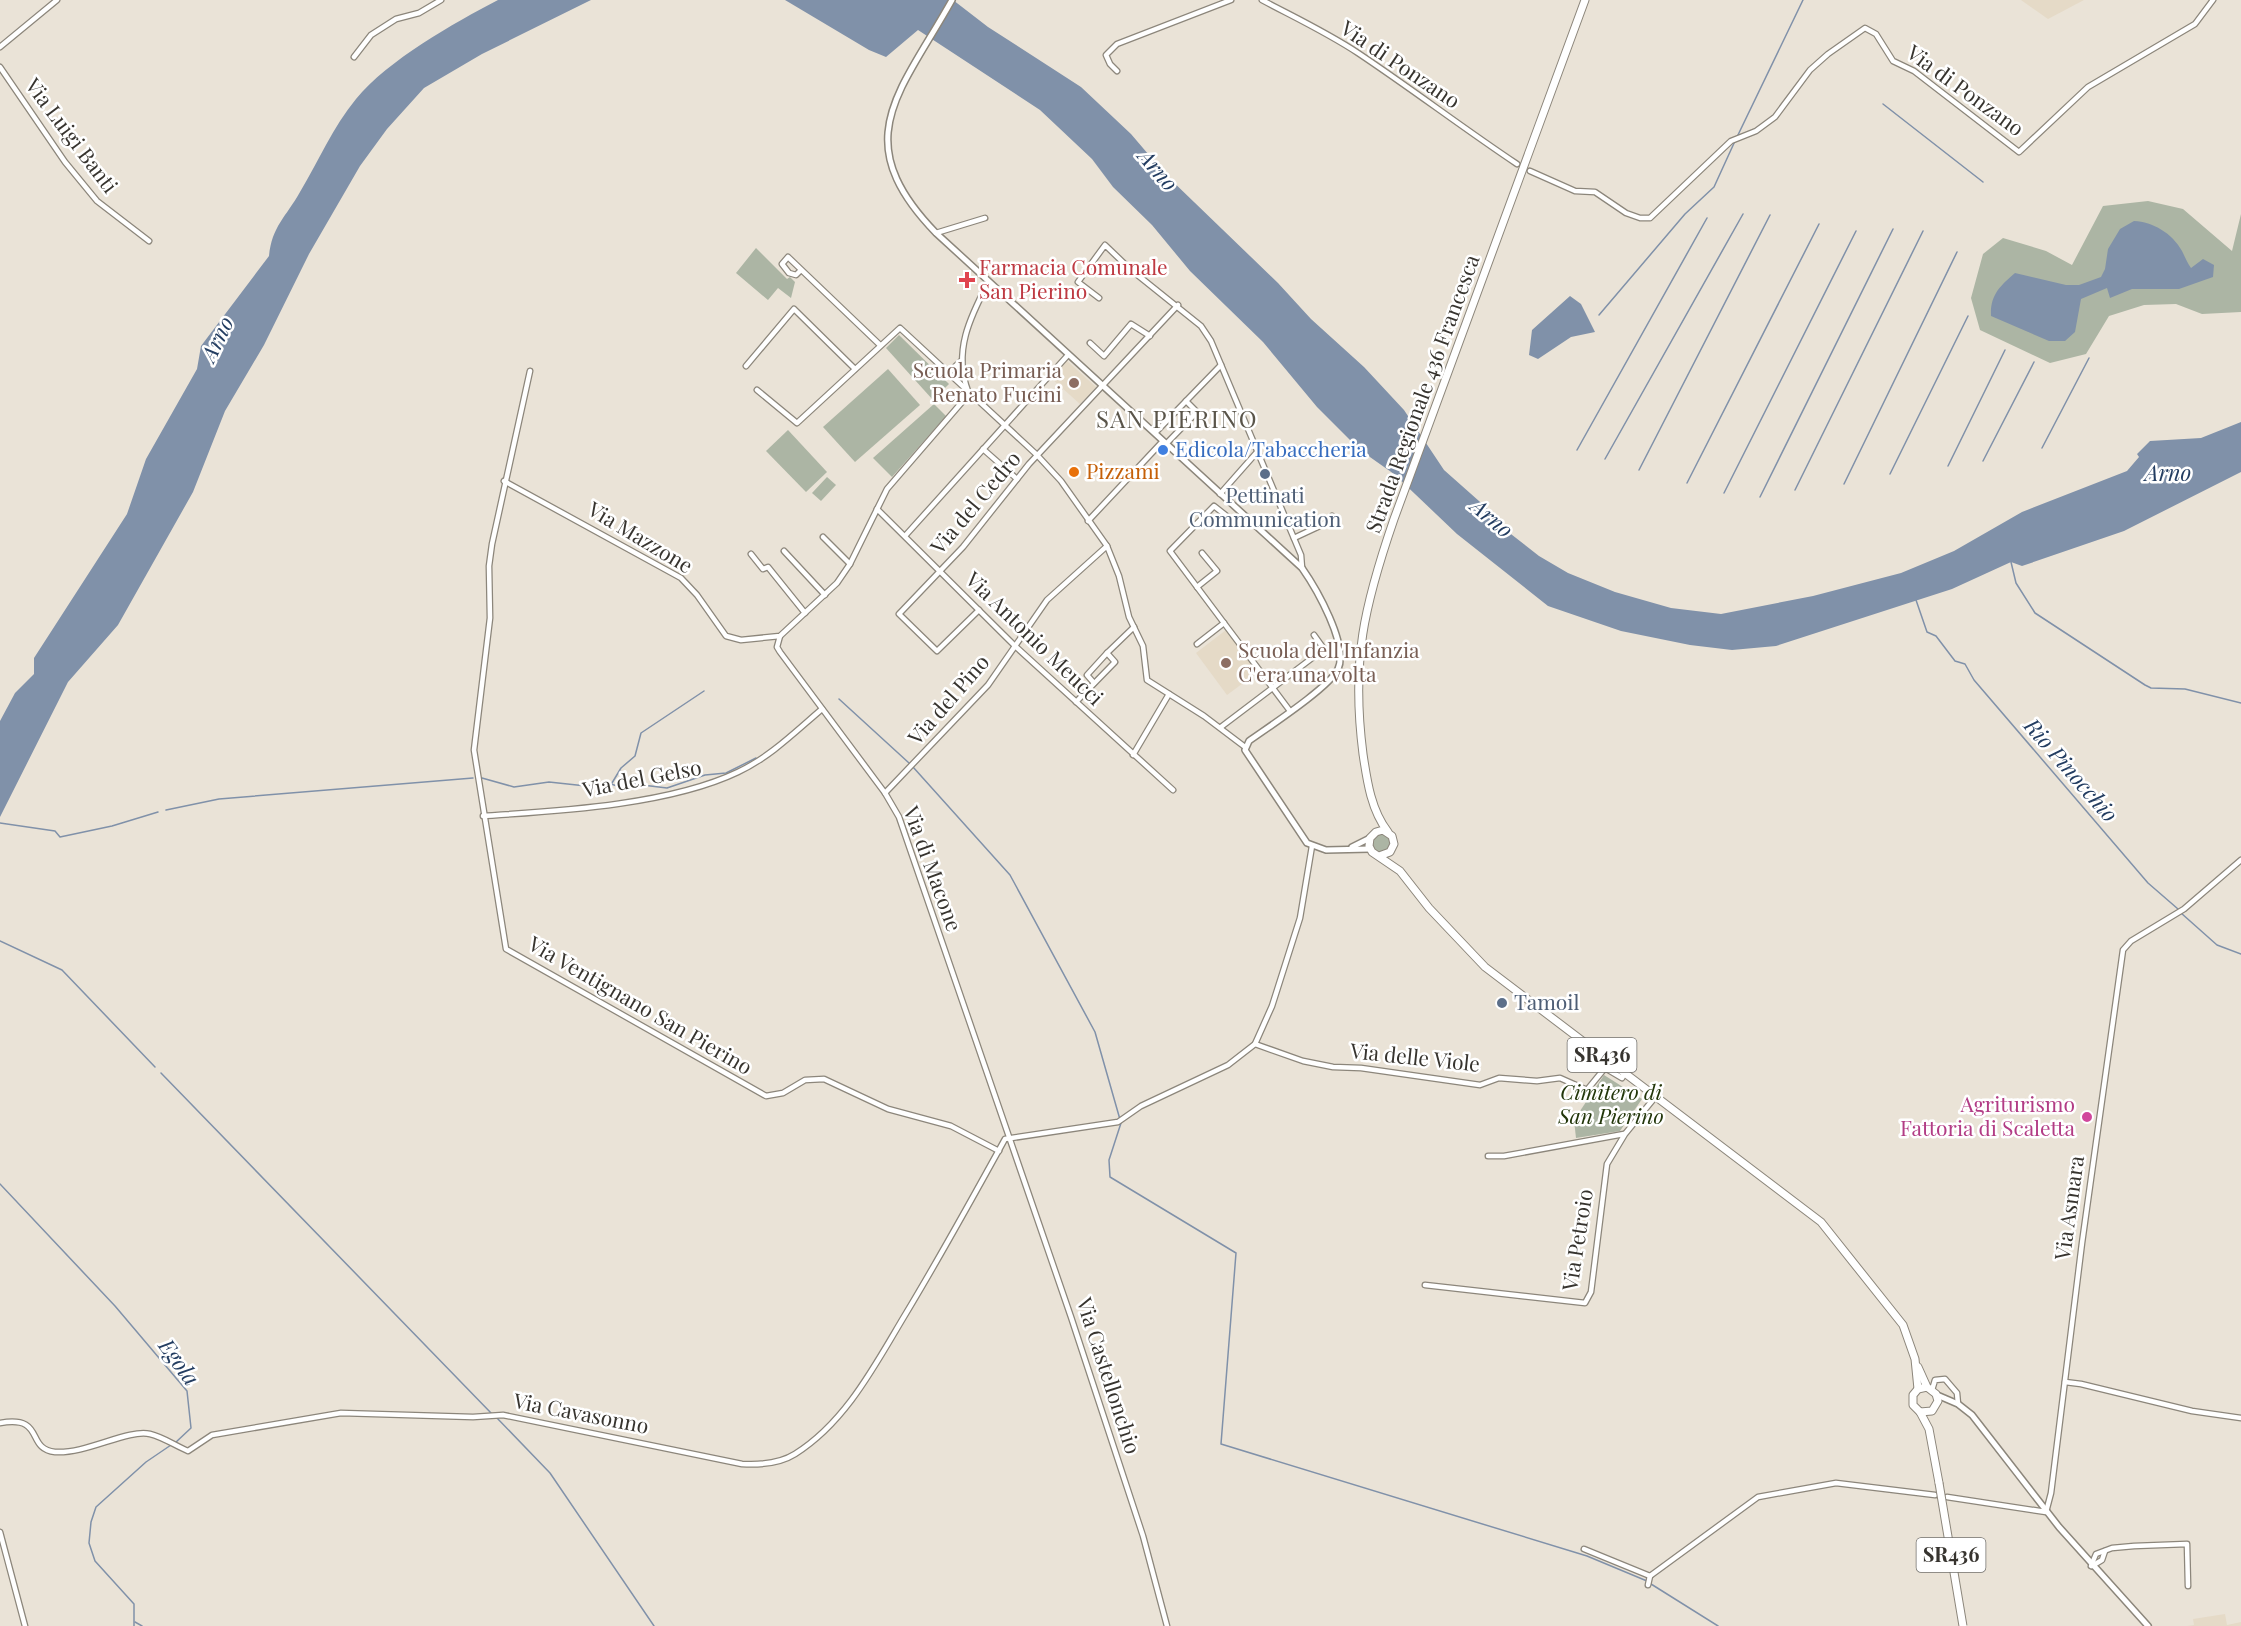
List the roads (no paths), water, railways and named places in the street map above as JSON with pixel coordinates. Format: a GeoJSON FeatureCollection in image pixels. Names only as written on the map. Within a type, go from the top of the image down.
{"type":"FeatureCollection","features":[{"type":"Feature","properties":{"kind":"main road","name":"Strada Regionale 436 Francesca"},"geometry":{"type":"LineString","coordinates":[[1400,872],[1394,838],[1375,811],[1364,762],[1359,706],[1359,650],[1375,573],[1585,0]]}},
{"type":"Feature","properties":{"kind":"main road","name":"Strada Regionale 436 Francesca"},"geometry":{"type":"LineString","coordinates":[[1375,811],[1370,849],[1400,872],[1429,908],[1485,967],[1820,1221],[1903,1325],[1915,1359],[1938,1401],[1933,1410],[1931,1439]]}},
{"type":"Feature","properties":{"kind":"main road"},"geometry":{"type":"LineString","coordinates":[[1371,836],[1380,830],[1388,832]]}},
{"type":"Feature","properties":{"kind":"main road"},"geometry":{"type":"LineString","coordinates":[[1379,856],[1388,854],[1394,847]]}},
{"type":"Feature","properties":{"kind":"main road","name":"Strada Regionale 436 Francesca"},"geometry":{"type":"LineString","coordinates":[[1915,1359],[1918,1389],[1912,1402],[1920,1412],[1931,1439],[1963,1626]]}},
{"type":"Feature","properties":{"kind":"main road"},"geometry":{"type":"LineString","coordinates":[[1918,1389],[1932,1390]]}},
{"type":"Feature","properties":{"kind":"main road"},"geometry":{"type":"LineString","coordinates":[[1920,1412],[1933,1410]]}},
{"type":"Feature","properties":{"kind":"street"},"geometry":{"type":"LineString","coordinates":[[0,47],[50,2],[57,0]]}},
{"type":"Feature","properties":{"kind":"street"},"geometry":{"type":"LineString","coordinates":[[354,57],[371,35],[396,19],[419,13],[441,0]]}},
{"type":"Feature","properties":{"kind":"street"},"geometry":{"type":"LineString","coordinates":[[952,0],[900,93],[887,124],[887,153],[905,195],[936,233],[988,282],[1302,568],[1320,598],[1341,654],[1338,669],[1333,677],[1245,747]]}},
{"type":"Feature","properties":{"kind":"street"},"geometry":{"type":"LineString","coordinates":[[1117,71],[1106,56],[1117,44],[1232,0]]}},
{"type":"Feature","properties":{"kind":"street","name":"Via di Ponzano"},"geometry":{"type":"LineString","coordinates":[[1262,0],[1356,51],[1445,113],[1460,127],[1517,164]]}},
{"type":"Feature","properties":{"kind":"street","name":"Via di Ponzano"},"geometry":{"type":"LineString","coordinates":[[1530,171],[1575,191],[1594,192],[1626,213],[1640,218],[1650,218],[1737,138],[1756,131],[1775,117],[1810,70],[1865,28],[1876,34],[1893,61],[1914,71],[2019,152],[2088,87],[2196,24],[2213,0]]}},
{"type":"Feature","properties":{"kind":"street","name":"Via Luigi Banti"},"geometry":{"type":"LineString","coordinates":[[0,67],[65,162],[97,201],[149,241]]}},
{"type":"Feature","properties":{"kind":"street"},"geometry":{"type":"LineString","coordinates":[[936,233],[985,218]]}},
{"type":"Feature","properties":{"kind":"street"},"geometry":{"type":"LineString","coordinates":[[1099,298],[1078,282],[1105,245],[1130,269],[1178,305],[1201,326],[1211,341],[1294,538],[1301,555],[1302,568]]}},
{"type":"Feature","properties":{"kind":"street"},"geometry":{"type":"LineString","coordinates":[[801,270],[880,345]]}},
{"type":"Feature","properties":{"kind":"street"},"geometry":{"type":"LineString","coordinates":[[969,394],[962,361],[970,318],[988,282]]}},
{"type":"Feature","properties":{"kind":"street","name":"Via del Cedro"},"geometry":{"type":"LineString","coordinates":[[979,610],[937,651],[899,614],[940,571],[1037,456],[1178,305]]}},
{"type":"Feature","properties":{"kind":"street"},"geometry":{"type":"LineString","coordinates":[[746,366],[794,309],[855,369]]}},
{"type":"Feature","properties":{"kind":"street"},"geometry":{"type":"LineString","coordinates":[[1090,343],[1104,356],[1131,324],[1150,336]]}},
{"type":"Feature","properties":{"kind":"street"},"geometry":{"type":"LineString","coordinates":[[757,390],[797,423],[900,328],[947,374],[1005,425],[1061,481],[1107,546],[1134,627],[1143,646],[1147,680],[1221,727],[1245,747],[1302,837],[1312,846],[1326,850],[1370,849]]}},
{"type":"Feature","properties":{"kind":"street"},"geometry":{"type":"LineString","coordinates":[[905,536],[1068,355]]}},
{"type":"Feature","properties":{"kind":"street"},"geometry":{"type":"LineString","coordinates":[[947,374],[962,361]]}},
{"type":"Feature","properties":{"kind":"street"},"geometry":{"type":"LineString","coordinates":[[1155,434],[1221,365]]}},
{"type":"Feature","properties":{"kind":"street","name":"Via Ventignano San Pierino"},"geometry":{"type":"LineString","coordinates":[[530,372],[504,481],[489,566],[490,618],[474,750],[503,943],[506,949],[766,1096],[783,1094],[805,1080],[824,1079],[888,1108],[951,1126],[999,1151]]}},
{"type":"Feature","properties":{"kind":"street"},"geometry":{"type":"LineString","coordinates":[[780,636],[837,583],[850,564],[877,508],[893,482],[969,394]]}},
{"type":"Feature","properties":{"kind":"street"},"geometry":{"type":"LineString","coordinates":[[1088,521],[1164,442],[1197,412],[1186,401]]}},
{"type":"Feature","properties":{"kind":"street"},"geometry":{"type":"LineString","coordinates":[[983,449],[1017,479]]}},
{"type":"Feature","properties":{"kind":"street"},"geometry":{"type":"LineString","coordinates":[[1220,494],[1258,452]]}},
{"type":"Feature","properties":{"kind":"street","name":"Via Mazzone"},"geometry":{"type":"LineString","coordinates":[[504,481],[681,578],[726,636],[741,640],[780,636]]}},
{"type":"Feature","properties":{"kind":"street"},"geometry":{"type":"LineString","coordinates":[[1163,556],[1214,506],[1233,521]]}},
{"type":"Feature","properties":{"kind":"street","name":"Via Antonio Meucci"},"geometry":{"type":"LineString","coordinates":[[877,508],[1015,646],[1173,790]]}},
{"type":"Feature","properties":{"kind":"street"},"geometry":{"type":"LineString","coordinates":[[1294,538],[1324,524],[1332,516]]}},
{"type":"Feature","properties":{"kind":"street"},"geometry":{"type":"LineString","coordinates":[[823,537],[850,564]]}},
{"type":"Feature","properties":{"kind":"street","name":"Via del Pino"},"geometry":{"type":"LineString","coordinates":[[885,793],[988,686],[1047,600],[1107,546]]}},
{"type":"Feature","properties":{"kind":"street"},"geometry":{"type":"LineString","coordinates":[[784,551],[825,595]]}},
{"type":"Feature","properties":{"kind":"street"},"geometry":{"type":"LineString","coordinates":[[1170,551],[1290,711]]}},
{"type":"Feature","properties":{"kind":"street"},"geometry":{"type":"LineString","coordinates":[[1197,587],[1217,571],[1202,553]]}},
{"type":"Feature","properties":{"kind":"street"},"geometry":{"type":"LineString","coordinates":[[751,554],[763,569],[768,567],[805,614]]}},
{"type":"Feature","properties":{"kind":"street"},"geometry":{"type":"LineString","coordinates":[[1197,644],[1224,623]]}},
{"type":"Feature","properties":{"kind":"street"},"geometry":{"type":"LineString","coordinates":[[1094,683],[1086,675],[1134,627]]}},
{"type":"Feature","properties":{"kind":"street"},"geometry":{"type":"LineString","coordinates":[[1221,727],[1324,649],[1314,635]]}},
{"type":"Feature","properties":{"kind":"street","name":"Via di Macone"},"geometry":{"type":"LineString","coordinates":[[780,636],[777,647],[885,793],[899,817],[1009,1139]]}},
{"type":"Feature","properties":{"kind":"street"},"geometry":{"type":"LineString","coordinates":[[1076,702],[1115,662],[1107,653]]}},
{"type":"Feature","properties":{"kind":"street"},"geometry":{"type":"LineString","coordinates":[[1133,755],[1169,694]]}},
{"type":"Feature","properties":{"kind":"street","name":"Via del Gelso"},"geometry":{"type":"LineString","coordinates":[[483,816],[567,810],[670,794],[717,780],[766,757],[822,710]]}},
{"type":"Feature","properties":{"kind":"street"},"geometry":{"type":"LineString","coordinates":[[1348,849],[1371,836]]}},
{"type":"Feature","properties":{"kind":"street"},"geometry":{"type":"LineString","coordinates":[[1009,1139],[1120,1120],[1141,1106],[1228,1065],[1255,1044],[1272,1006],[1300,918],[1312,846]]}},
{"type":"Feature","properties":{"kind":"street","name":"Via Asmara"},"geometry":{"type":"LineString","coordinates":[[2046,1512],[2051,1493],[2082,1243],[2123,950],[2131,941],[2184,909],[2241,860]]}},
{"type":"Feature","properties":{"kind":"street","name":"Via delle Viole"},"geometry":{"type":"LineString","coordinates":[[1255,1044],[1303,1061],[1333,1067],[1361,1068],[1480,1085],[1499,1078],[1537,1081],[1560,1078],[1587,1090],[1605,1068],[1622,1078],[1626,1072]]}},
{"type":"Feature","properties":{"kind":"street","name":"Via Petroio"},"geometry":{"type":"LineString","coordinates":[[1425,1285],[1585,1303],[1591,1292],[1607,1164],[1625,1134],[1656,1096]]}},
{"type":"Feature","properties":{"kind":"street"},"geometry":{"type":"LineString","coordinates":[[1488,1155],[1504,1156],[1625,1134]]}},
{"type":"Feature","properties":{"kind":"street","name":"Via Cavasonno"},"geometry":{"type":"LineString","coordinates":[[0,1423],[16,1420],[26,1424],[41,1446],[53,1452],[89,1449],[137,1434],[150,1434],[188,1451],[212,1435],[341,1413],[489,1417],[503,1415],[742,1464],[769,1464],[794,1455],[820,1436],[864,1383],[954,1233],[1005,1139],[1009,1139]]}},
{"type":"Feature","properties":{"kind":"street","name":"Via Castellonchio"},"geometry":{"type":"LineString","coordinates":[[1009,1139],[1143,1536],[1167,1626]]}},
{"type":"Feature","properties":{"kind":"street"},"geometry":{"type":"LineString","coordinates":[[1956,1404],[1957,1393],[1945,1379],[1935,1380],[1932,1390],[1972,1415],[2046,1512],[2091,1566],[2148,1626]]}},
{"type":"Feature","properties":{"kind":"street"},"geometry":{"type":"LineString","coordinates":[[2066,1383],[2081,1384],[2192,1411],[2241,1418]]}},
{"type":"Feature","properties":{"kind":"street"},"geometry":{"type":"LineString","coordinates":[[1933,1410],[1941,1404],[1956,1404]]}},
{"type":"Feature","properties":{"kind":"street"},"geometry":{"type":"LineString","coordinates":[[1584,1549],[1649,1580],[1758,1497],[1836,1483],[1935,1495]]}},
{"type":"Feature","properties":{"kind":"street"},"geometry":{"type":"LineString","coordinates":[[1947,1497],[2046,1512]]}},
{"type":"Feature","properties":{"kind":"street"},"geometry":{"type":"LineString","coordinates":[[0,1532],[25,1626]]}},
{"type":"Feature","properties":{"kind":"street"},"geometry":{"type":"LineString","coordinates":[[2085,1558],[2104,1551],[2134,1546],[2187,1544],[2188,1586]]}},
{"type":"Feature","properties":{"kind":"street"},"geometry":{"type":"LineString","coordinates":[[2104,1551],[2102,1560],[2106,1581]]}},
{"type":"Feature","properties":{"kind":"street"},"geometry":{"type":"LineString","coordinates":[[2091,1566],[2096,1554]]}},
{"type":"Feature","properties":{"kind":"street"},"geometry":{"type":"LineString","coordinates":[[2091,1566],[2102,1560]]}},
{"type":"Feature","properties":{"kind":"water","name":"Arno"},"geometry":{"type":"Polygon","coordinates":[[[498,0],[591,0],[482,54],[424,88],[387,129],[360,166],[309,254],[264,345],[225,411],[193,492],[118,625],[68,682],[0,817],[0,721],[15,693],[34,674],[34,658],[127,514],[146,459],[197,369],[201,346],[269,256],[276,229],[300,192],[333,132],[356,99],[369,84],[403,57],[442,31],[498,0]]]}},
{"type":"Feature","properties":{"kind":"water","name":"Arno"},"geometry":{"type":"Polygon","coordinates":[[[785,0],[953,0],[988,27],[1081,87],[1131,134],[1166,175],[1278,283],[1311,319],[1364,367],[1404,410],[1444,470],[1488,509],[1507,531],[1539,556],[1568,573],[1615,592],[1671,608],[1721,614],[1813,596],[1901,573],[1954,551],[2022,512],[2127,471],[2139,457],[2137,454],[2150,441],[2201,438],[2241,422],[2241,472],[2124,531],[2022,566],[2011,562],[1952,589],[1776,646],[1732,650],[1690,645],[1621,631],[1548,606],[1457,534],[1394,474],[1360,450],[1317,407],[1263,342],[1190,271],[1152,225],[1113,187],[1092,159],[1040,110],[918,30],[886,57],[869,50],[785,0]]]}},
{"type":"Feature","properties":{"kind":"water"},"geometry":{"type":"Polygon","coordinates":[[[2134,221],[2155,226],[2167,234],[2178,245],[2191,268],[2203,259],[2214,265],[2213,277],[2179,289],[2132,289],[2110,298],[2107,288],[2081,299],[2075,332],[2065,341],[2049,341],[1991,316],[1994,297],[2015,273],[2066,285],[2079,285],[2101,277],[2105,269],[2108,249],[2120,229],[2134,221]]]}},
{"type":"Feature","properties":{"kind":"water"},"geometry":{"type":"Polygon","coordinates":[[[1570,296],[1581,304],[1595,332],[1571,337],[1538,359],[1529,355],[1532,330],[1570,296]]]}},
{"type":"Feature","properties":{"kind":"waterway"},"geometry":{"type":"LineString","coordinates":[[1737,137],[1803,0]]}},
{"type":"Feature","properties":{"kind":"waterway"},"geometry":{"type":"LineString","coordinates":[[1883,104],[1983,182]]}},
{"type":"Feature","properties":{"kind":"waterway"},"geometry":{"type":"LineString","coordinates":[[1599,315],[1685,214],[1714,187],[1735,141]]}},
{"type":"Feature","properties":{"kind":"waterway"},"geometry":{"type":"LineString","coordinates":[[1605,459],[1743,214]]}},
{"type":"Feature","properties":{"kind":"waterway"},"geometry":{"type":"LineString","coordinates":[[1639,470],[1770,215]]}},
{"type":"Feature","properties":{"kind":"waterway"},"geometry":{"type":"LineString","coordinates":[[1577,450],[1707,218]]}},
{"type":"Feature","properties":{"kind":"waterway"},"geometry":{"type":"LineString","coordinates":[[1687,483],[1819,224]]}},
{"type":"Feature","properties":{"kind":"waterway"},"geometry":{"type":"LineString","coordinates":[[1760,497],[1893,229]]}},
{"type":"Feature","properties":{"kind":"waterway"},"geometry":{"type":"LineString","coordinates":[[1724,493],[1856,231]]}},
{"type":"Feature","properties":{"kind":"waterway"},"geometry":{"type":"LineString","coordinates":[[1795,490],[1923,231]]}},
{"type":"Feature","properties":{"kind":"waterway"},"geometry":{"type":"LineString","coordinates":[[1844,484],[1957,252]]}},
{"type":"Feature","properties":{"kind":"waterway"},"geometry":{"type":"LineString","coordinates":[[1890,474],[1968,316]]}},
{"type":"Feature","properties":{"kind":"waterway"},"geometry":{"type":"LineString","coordinates":[[1948,466],[2005,350]]}},
{"type":"Feature","properties":{"kind":"waterway"},"geometry":{"type":"LineString","coordinates":[[2042,448],[2089,358]]}},
{"type":"Feature","properties":{"kind":"waterway"},"geometry":{"type":"LineString","coordinates":[[1983,461],[2034,362]]}},
{"type":"Feature","properties":{"kind":"waterway"},"geometry":{"type":"LineString","coordinates":[[2011,562],[2016,583],[2035,613],[2145,685],[2151,688],[2185,689],[2241,703]]}},
{"type":"Feature","properties":{"kind":"waterway","name":"Rio Pinocchio"},"geometry":{"type":"LineString","coordinates":[[1916,600],[1927,632],[1936,636],[1955,661],[1965,664],[1974,680],[2148,883],[2178,909]]}},
{"type":"Feature","properties":{"kind":"waterway"},"geometry":{"type":"LineString","coordinates":[[612,783],[621,768],[635,756],[641,733],[704,691]]}},
{"type":"Feature","properties":{"kind":"waterway"},"geometry":{"type":"LineString","coordinates":[[839,699],[909,763]]}},
{"type":"Feature","properties":{"kind":"waterway"},"geometry":{"type":"LineString","coordinates":[[482,778],[514,787],[549,782],[586,786],[611,784],[620,787],[634,784],[667,788],[705,775],[726,773],[756,758]]}},
{"type":"Feature","properties":{"kind":"waterway"},"geometry":{"type":"LineString","coordinates":[[913,767],[1010,875],[1095,1032],[1121,1123],[1109,1160],[1110,1177],[1236,1253],[1221,1444],[1587,1556],[1647,1581]]}},
{"type":"Feature","properties":{"kind":"waterway"},"geometry":{"type":"LineString","coordinates":[[166,810],[219,799],[473,778]]}},
{"type":"Feature","properties":{"kind":"waterway"},"geometry":{"type":"LineString","coordinates":[[0,823],[55,831],[60,837],[112,826],[158,812]]}},
{"type":"Feature","properties":{"kind":"waterway","name":"Rio Pinocchio"},"geometry":{"type":"LineString","coordinates":[[2181,913],[2217,945],[2241,954]]}},
{"type":"Feature","properties":{"kind":"waterway"},"geometry":{"type":"LineString","coordinates":[[0,941],[62,970],[155,1067]]}},
{"type":"Feature","properties":{"kind":"waterway"},"geometry":{"type":"LineString","coordinates":[[161,1073],[492,1414]]}},
{"type":"Feature","properties":{"kind":"waterway","name":"Egola"},"geometry":{"type":"LineString","coordinates":[[0,1184],[115,1306],[187,1391],[191,1428],[175,1443]]}},
{"type":"Feature","properties":{"kind":"waterway"},"geometry":{"type":"LineString","coordinates":[[496,1417],[550,1473],[654,1626]]}},
{"type":"Feature","properties":{"kind":"waterway","name":"Egola"},"geometry":{"type":"LineString","coordinates":[[134,1626],[134,1604],[95,1561],[89,1543],[91,1522],[96,1507],[146,1462],[171,1445]]}},
{"type":"Feature","properties":{"kind":"waterway"},"geometry":{"type":"LineString","coordinates":[[1651,1584],[1718,1626]]}},
{"type":"Feature","properties":{"kind":"waterway"},"geometry":{"type":"LineString","coordinates":[[135,1622],[142,1626]]}},
{"type":"Feature","properties":{"kind":"place","name":"Farmacia Comunale San Pierino"},"geometry":{"type":"Point","coordinates":[967,280]}},
{"type":"Feature","properties":{"kind":"place","name":"Scuola Primaria Renato Fucini"},"geometry":{"type":"Point","coordinates":[1074,383]}},
{"type":"Feature","properties":{"kind":"place","name":"Edicola/Tabaccheria"},"geometry":{"type":"Point","coordinates":[1163,450]}},
{"type":"Feature","properties":{"kind":"place","name":"Pizzami"},"geometry":{"type":"Point","coordinates":[1074,472]}},
{"type":"Feature","properties":{"kind":"place","name":"Pettinati Communication"},"geometry":{"type":"Point","coordinates":[1265,474]}},
{"type":"Feature","properties":{"kind":"place","name":"Scuola dell'Infanzia C'era una volta"},"geometry":{"type":"Point","coordinates":[1226,663]}},
{"type":"Feature","properties":{"kind":"place","name":"Tamoil"},"geometry":{"type":"Point","coordinates":[1502,1003]}},
{"type":"Feature","properties":{"kind":"place","name":"Agriturismo Fattoria di Scaletta"},"geometry":{"type":"Point","coordinates":[2087,1117]}},
{"type":"Feature","properties":{"kind":"district","name":"SAN PIERINO"},"geometry":{"type":"Point","coordinates":[1177,420]}},
{"type":"Feature","properties":{"kind":"park label","name":"Cimitero di San Pierino"},"geometry":{"type":"Point","coordinates":[1611,1105]}}]}
